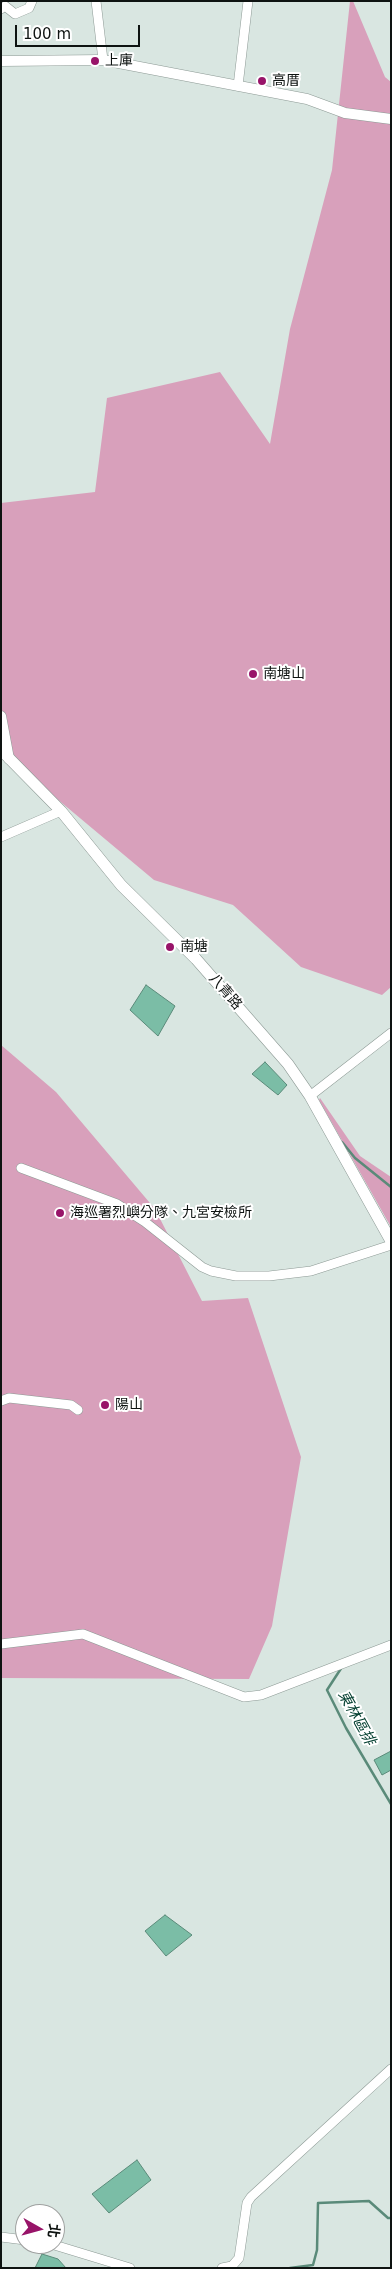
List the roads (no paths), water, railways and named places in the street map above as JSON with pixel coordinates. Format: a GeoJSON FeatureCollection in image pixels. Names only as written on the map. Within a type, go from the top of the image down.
{"type":"FeatureCollection","features":[{"type":"Feature","properties":{"kind":"main road","name":"八青路"},"geometry":{"type":"LineString","coordinates":[[5,754],[61,811],[121,885],[196,958],[288,1064],[310,1096],[391,1241]]}},
{"type":"Feature","properties":{"kind":"street"},"geometry":{"type":"LineString","coordinates":[[1,9],[5,6],[15,14],[29,8],[32,1]]}},
{"type":"Feature","properties":{"kind":"street"},"geometry":{"type":"LineString","coordinates":[[96,1],[103,60]]}},
{"type":"Feature","properties":{"kind":"street"},"geometry":{"type":"LineString","coordinates":[[238,86],[248,1]]}},
{"type":"Feature","properties":{"kind":"street"},"geometry":{"type":"LineString","coordinates":[[1,61],[103,60],[307,99],[345,113],[391,119]]}},
{"type":"Feature","properties":{"kind":"street"},"geometry":{"type":"LineString","coordinates":[[1,716],[5,754]]}},
{"type":"Feature","properties":{"kind":"street"},"geometry":{"type":"LineString","coordinates":[[1,837],[61,811]]}},
{"type":"Feature","properties":{"kind":"street"},"geometry":{"type":"LineString","coordinates":[[310,1096],[391,1033]]}},
{"type":"Feature","properties":{"kind":"street"},"geometry":{"type":"LineString","coordinates":[[20,1168],[117,1204],[145,1222],[202,1268],[211,1272],[236,1276],[269,1276],[311,1271],[391,1245]]}},
{"type":"Feature","properties":{"kind":"street"},"geometry":{"type":"LineString","coordinates":[[1,1400],[9,1398],[72,1405],[78,1410]]}},
{"type":"Feature","properties":{"kind":"street"},"geometry":{"type":"LineString","coordinates":[[1,1644],[83,1634],[244,1697],[261,1695],[391,1645]]}},
{"type":"Feature","properties":{"kind":"street"},"geometry":{"type":"LineString","coordinates":[[222,2268],[232,2266],[239,2258],[247,2203],[251,2197],[391,2069]]}},
{"type":"Feature","properties":{"kind":"street"},"geometry":{"type":"LineString","coordinates":[[1,2237],[15,2239]]}},
{"type":"Feature","properties":{"kind":"street"},"geometry":{"type":"LineString","coordinates":[[65,2248],[130,2268]]}},
{"type":"Feature","properties":{"kind":"waterway"},"geometry":{"type":"LineString","coordinates":[[342,1142],[355,1158],[391,1187]]}},
{"type":"Feature","properties":{"kind":"waterway","name":"東林區排"},"geometry":{"type":"LineString","coordinates":[[342,1667],[327,1690],[346,1728],[391,1804]]}},
{"type":"Feature","properties":{"kind":"waterway","name":"東林區排"},"geometry":{"type":"LineString","coordinates":[[290,2268],[313,2265],[317,2250],[318,2203],[369,2201],[388,2218],[391,2218]]}},
{"type":"Feature","properties":{"kind":"place","name":"上庫"},"geometry":{"type":"Point","coordinates":[95,61]}},
{"type":"Feature","properties":{"kind":"place","name":"高厝"},"geometry":{"type":"Point","coordinates":[262,81]}},
{"type":"Feature","properties":{"kind":"place","name":"南塘山"},"geometry":{"type":"Point","coordinates":[253,674]}},
{"type":"Feature","properties":{"kind":"place","name":"南塘"},"geometry":{"type":"Point","coordinates":[170,947]}},
{"type":"Feature","properties":{"kind":"place","name":"海巡署烈嶼分隊、九宮安檢所"},"geometry":{"type":"Point","coordinates":[60,1213]}},
{"type":"Feature","properties":{"kind":"place","name":"陽山"},"geometry":{"type":"Point","coordinates":[105,1405]}}]}
